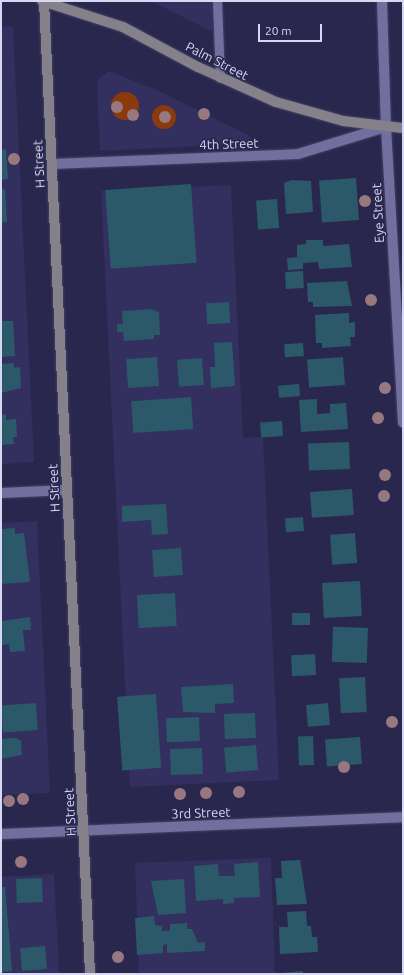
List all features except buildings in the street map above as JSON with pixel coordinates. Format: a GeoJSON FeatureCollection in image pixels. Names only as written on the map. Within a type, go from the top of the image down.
{"type":"FeatureCollection","features":[{"type":"Feature","properties":{"kind":"street","name":"Palm Street"},"geometry":{"type":"LineString","coordinates":[[43,1],[123,27],[220,78],[309,113],[386,127]]}},
{"type":"Feature","properties":{"kind":"street","name":"H Street"},"geometry":{"type":"LineString","coordinates":[[43,1],[90,974]]}},
{"type":"Feature","properties":{"kind":"street","name":"Eye Street"},"geometry":{"type":"LineString","coordinates":[[382,1],[386,127],[403,423]]}},
{"type":"Feature","properties":{"kind":"street","name":"4th Street"},"geometry":{"type":"LineString","coordinates":[[52,164],[298,154],[386,127],[403,128]]}},
{"type":"Feature","properties":{"kind":"street"},"geometry":{"type":"LineString","coordinates":[[1,493],[67,490]]}},
{"type":"Feature","properties":{"kind":"street","name":"3rd Street"},"geometry":{"type":"LineString","coordinates":[[1,834],[403,817]]}},
{"type":"Feature","properties":{"kind":"lane"},"geometry":{"type":"LineString","coordinates":[[217,1],[220,78]]}},
{"type":"Feature","properties":{"kind":"shaded area"},"geometry":{"type":"Polygon","coordinates":[[[151,1],[212,1],[213,32],[151,1]]]}},
{"type":"Feature","properties":{"kind":"shaded area"},"geometry":{"type":"Polygon","coordinates":[[[1,26],[13,27],[34,462],[1,464],[1,26]]]}},
{"type":"Feature","properties":{"kind":"shaded area"},"geometry":{"type":"Polygon","coordinates":[[[109,71],[159,91],[248,135],[256,143],[100,151],[97,86],[98,79],[109,71]]]}},
{"type":"Feature","properties":{"kind":"shaded area"},"geometry":{"type":"Polygon","coordinates":[[[125,92],[135,96],[139,106],[135,116],[125,120],[115,116],[111,106],[115,96],[125,92]]]}},
{"type":"Feature","properties":{"kind":"shaded area"},"geometry":{"type":"Polygon","coordinates":[[[164,105],[173,108],[176,117],[173,126],[164,129],[155,126],[152,117],[155,108],[164,105]]]}},
{"type":"Feature","properties":{"kind":"shaded area"},"geometry":{"type":"Polygon","coordinates":[[[231,185],[243,438],[263,437],[279,780],[130,787],[101,191],[231,185]]]}},
{"type":"Feature","properties":{"kind":"shaded area"},"geometry":{"type":"Polygon","coordinates":[[[37,521],[50,793],[1,795],[1,523],[37,521]]]}},
{"type":"Feature","properties":{"kind":"shaded area"},"geometry":{"type":"Polygon","coordinates":[[[271,858],[275,974],[139,974],[135,863],[271,858]]]}},
{"type":"Feature","properties":{"kind":"shaded area"},"geometry":{"type":"Polygon","coordinates":[[[54,874],[59,974],[6,974],[1,877],[54,874]]]}}]}
